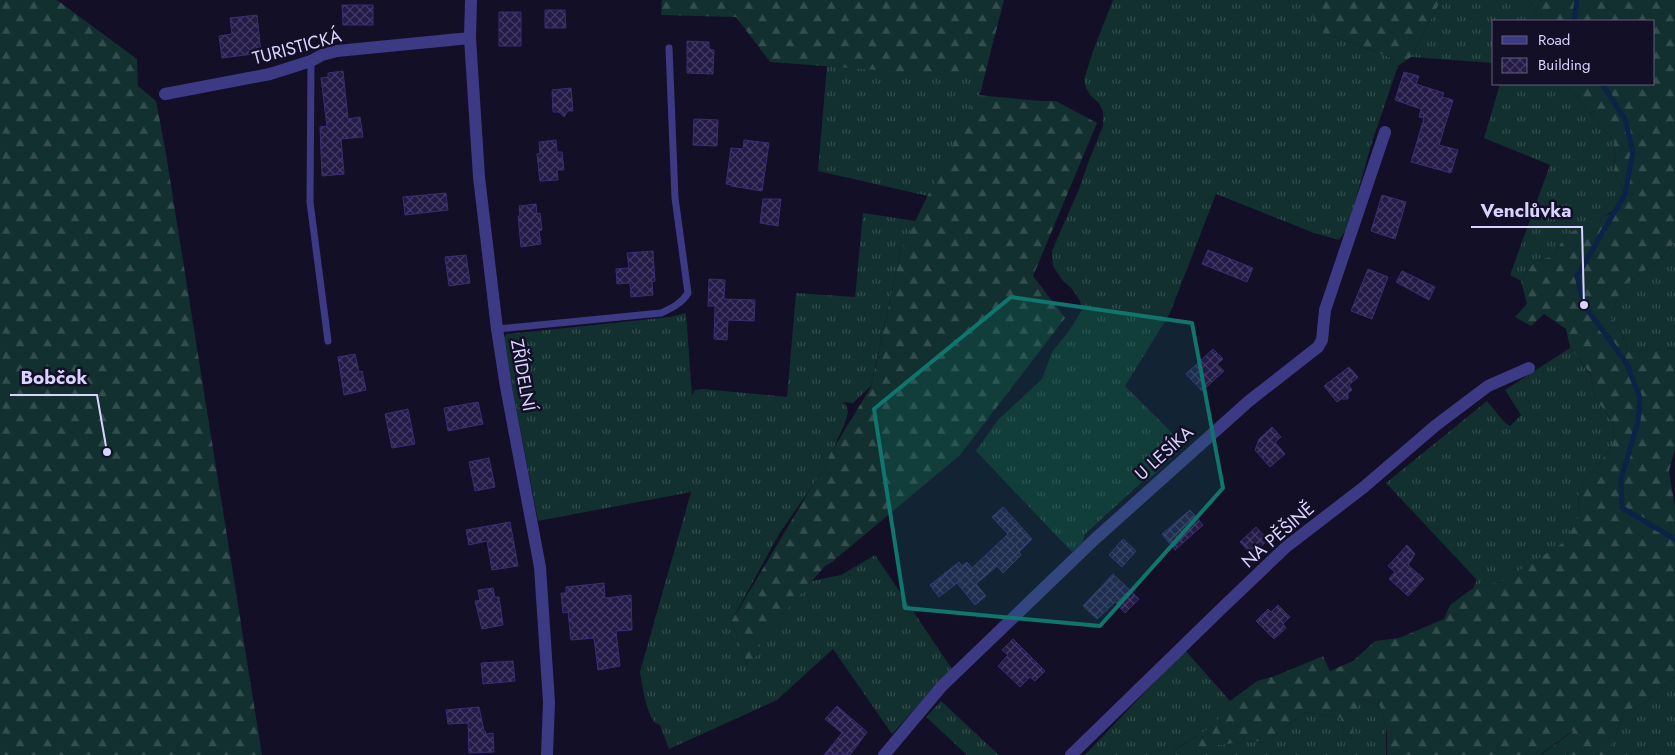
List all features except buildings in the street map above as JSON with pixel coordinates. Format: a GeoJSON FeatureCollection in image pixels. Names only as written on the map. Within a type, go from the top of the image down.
{"type":"FeatureCollection","features":[{"type":"Feature","properties":{"kind":"street","name":"ZŘÍDELNÍ"},"geometry":{"type":"LineString","coordinates":[[472,0],[470,38],[478,177],[506,387],[540,566],[549,702],[547,755]]}},
{"type":"Feature","properties":{"kind":"street","name":"TURISTICKÁ"},"geometry":{"type":"LineString","coordinates":[[165,94],[270,74],[312,61],[322,54],[338,51],[470,38]]}},
{"type":"Feature","properties":{"kind":"street","name":"U LESÍKA"},"geometry":{"type":"LineString","coordinates":[[884,755],[942,686],[1096,540],[1249,401],[1318,347],[1322,340],[1325,310],[1385,132]]}},
{"type":"Feature","properties":{"kind":"street","name":"NA PĚŠINĚ"},"geometry":{"type":"LineString","coordinates":[[1071,755],[1286,547],[1364,487],[1435,426],[1488,386],[1529,368]]}},
{"type":"Feature","properties":{"kind":"lane"},"geometry":{"type":"LineString","coordinates":[[498,329],[661,314],[683,301],[688,292],[675,198],[670,48]]}},
{"type":"Feature","properties":{"kind":"lane"},"geometry":{"type":"LineString","coordinates":[[312,61],[310,202],[328,341]]}},
{"type":"Feature","properties":{"kind":"highlighted area"},"geometry":{"type":"Polygon","coordinates":[[[1011,297],[1192,323],[1223,488],[1100,626],[905,608],[874,409],[1011,297]]]}},
{"type":"Feature","properties":{"kind":"green space"},"geometry":{"type":"Polygon","coordinates":[[[0,0],[57,0],[137,59],[138,86],[156,101],[262,755],[0,755],[0,0]]]}},
{"type":"Feature","properties":{"kind":"green space"},"geometry":{"type":"Polygon","coordinates":[[[662,0],[1004,0],[984,78],[770,62],[736,17],[661,15],[662,0]]]}},
{"type":"Feature","properties":{"kind":"green space"},"geometry":{"type":"Polygon","coordinates":[[[1113,0],[1309,0],[1322,32],[1392,58],[1398,66],[1371,145],[1348,227],[1339,240],[1314,233],[1216,194],[1170,313],[1125,386],[1178,439],[1180,447],[1177,453],[1147,481],[1144,480],[1085,534],[1083,542],[1072,552],[976,451],[998,420],[1042,379],[1052,352],[1069,331],[1082,310],[1080,301],[1053,266],[1052,251],[1079,189],[1103,126],[1103,112],[1099,103],[1086,88],[1084,80],[1113,0]]]}},
{"type":"Feature","properties":{"kind":"green space"},"geometry":{"type":"Polygon","coordinates":[[[1309,0],[1441,0],[1411,57],[1398,66],[1392,58],[1322,32],[1315,24],[1309,0]]]}},
{"type":"Feature","properties":{"kind":"green space"},"geometry":{"type":"Polygon","coordinates":[[[1441,0],[1529,0],[1539,20],[1492,20],[1492,63],[1411,57],[1441,0]]]}},
{"type":"Feature","properties":{"kind":"green space"},"geometry":{"type":"Polygon","coordinates":[[[1529,0],[1675,0],[1675,242],[1659,260],[1622,287],[1610,317],[1620,329],[1628,352],[1675,348],[1675,449],[1669,471],[1675,507],[1675,677],[1645,703],[1624,712],[1611,748],[1606,755],[1566,755],[1573,730],[1540,755],[1387,755],[1387,732],[1380,706],[1361,698],[1347,755],[1341,718],[1306,712],[1266,741],[1242,742],[1173,751],[1214,725],[1230,701],[1257,681],[1275,676],[1323,656],[1330,671],[1353,661],[1375,641],[1399,638],[1444,619],[1450,605],[1473,588],[1501,582],[1566,541],[1578,518],[1579,486],[1596,469],[1613,443],[1614,423],[1596,399],[1590,373],[1570,348],[1566,329],[1544,314],[1531,326],[1515,317],[1527,304],[1521,281],[1534,262],[1553,256],[1566,235],[1591,221],[1619,210],[1625,194],[1615,175],[1614,141],[1565,85],[1655,85],[1655,20],[1539,20],[1529,0]]]}},
{"type":"Feature","properties":{"kind":"green space"},"geometry":{"type":"Polygon","coordinates":[[[827,65],[984,78],[981,91],[928,196],[818,171],[827,65]]]}},
{"type":"Feature","properties":{"kind":"green space"},"geometry":{"type":"Polygon","coordinates":[[[1500,85],[1565,85],[1614,141],[1615,175],[1625,194],[1615,210],[1566,235],[1553,256],[1534,262],[1521,281],[1510,275],[1550,165],[1484,138],[1500,85]]]}},
{"type":"Feature","properties":{"kind":"green space"},"geometry":{"type":"Polygon","coordinates":[[[977,95],[1056,101],[1097,123],[1033,276],[1065,318],[960,455],[825,566],[759,642],[761,650],[748,666],[731,622],[824,469],[830,454],[871,387],[901,250],[977,95]]]}},
{"type":"Feature","properties":{"kind":"green space"},"geometry":{"type":"Polygon","coordinates":[[[863,213],[916,221],[901,250],[871,386],[853,403],[842,402],[846,405],[848,412],[845,423],[824,469],[779,534],[731,622],[748,666],[758,642],[812,581],[841,575],[875,555],[952,669],[892,734],[833,649],[777,700],[669,749],[660,725],[655,723],[649,712],[640,672],[691,492],[538,521],[504,337],[507,334],[670,317],[686,313],[692,395],[695,390],[703,389],[787,397],[796,293],[855,297],[863,213]]]}},
{"type":"Feature","properties":{"kind":"green space"},"geometry":{"type":"Polygon","coordinates":[[[1675,242],[1675,348],[1628,352],[1620,329],[1610,317],[1622,287],[1659,260],[1675,242]]]}},
{"type":"Feature","properties":{"kind":"green space"},"geometry":{"type":"Polygon","coordinates":[[[1570,348],[1590,374],[1596,399],[1614,423],[1613,443],[1596,469],[1579,486],[1578,518],[1567,541],[1501,582],[1473,588],[1477,580],[1386,483],[1487,401],[1505,423],[1510,426],[1521,415],[1505,390],[1570,348]]]}},
{"type":"Feature","properties":{"kind":"green space"},"geometry":{"type":"Polygon","coordinates":[[[1185,650],[1230,701],[1215,725],[1174,750],[1266,741],[1306,712],[1341,718],[1347,753],[1360,698],[1380,706],[1386,728],[1386,755],[1085,755],[1185,650]]]}},
{"type":"Feature","properties":{"kind":"green space"},"geometry":{"type":"Polygon","coordinates":[[[1675,677],[1675,755],[1606,755],[1611,748],[1624,712],[1645,703],[1675,677]]]}},
{"type":"Feature","properties":{"kind":"green space"},"geometry":{"type":"Polygon","coordinates":[[[941,701],[999,755],[967,755],[926,717],[941,701]]]}},
{"type":"Feature","properties":{"kind":"green space"},"geometry":{"type":"Polygon","coordinates":[[[1574,730],[1566,755],[1541,755],[1574,730]]]}},
{"type":"Feature","properties":{"kind":"waterway"},"geometry":{"type":"LineString","coordinates":[[1574,20],[1577,0]]}},
{"type":"Feature","properties":{"kind":"waterway"},"geometry":{"type":"LineString","coordinates":[[1603,85],[1625,119],[1633,152],[1625,194],[1577,276],[1584,305],[1627,364],[1640,398],[1638,422],[1621,479],[1622,508],[1675,539]]}},
{"type":"Feature","properties":{"kind":"place","name":"Venclůvka"},"geometry":{"type":"Point","coordinates":[1584,305]}},
{"type":"Feature","properties":{"kind":"place","name":"Bobčok"},"geometry":{"type":"Point","coordinates":[107,452]}}]}
